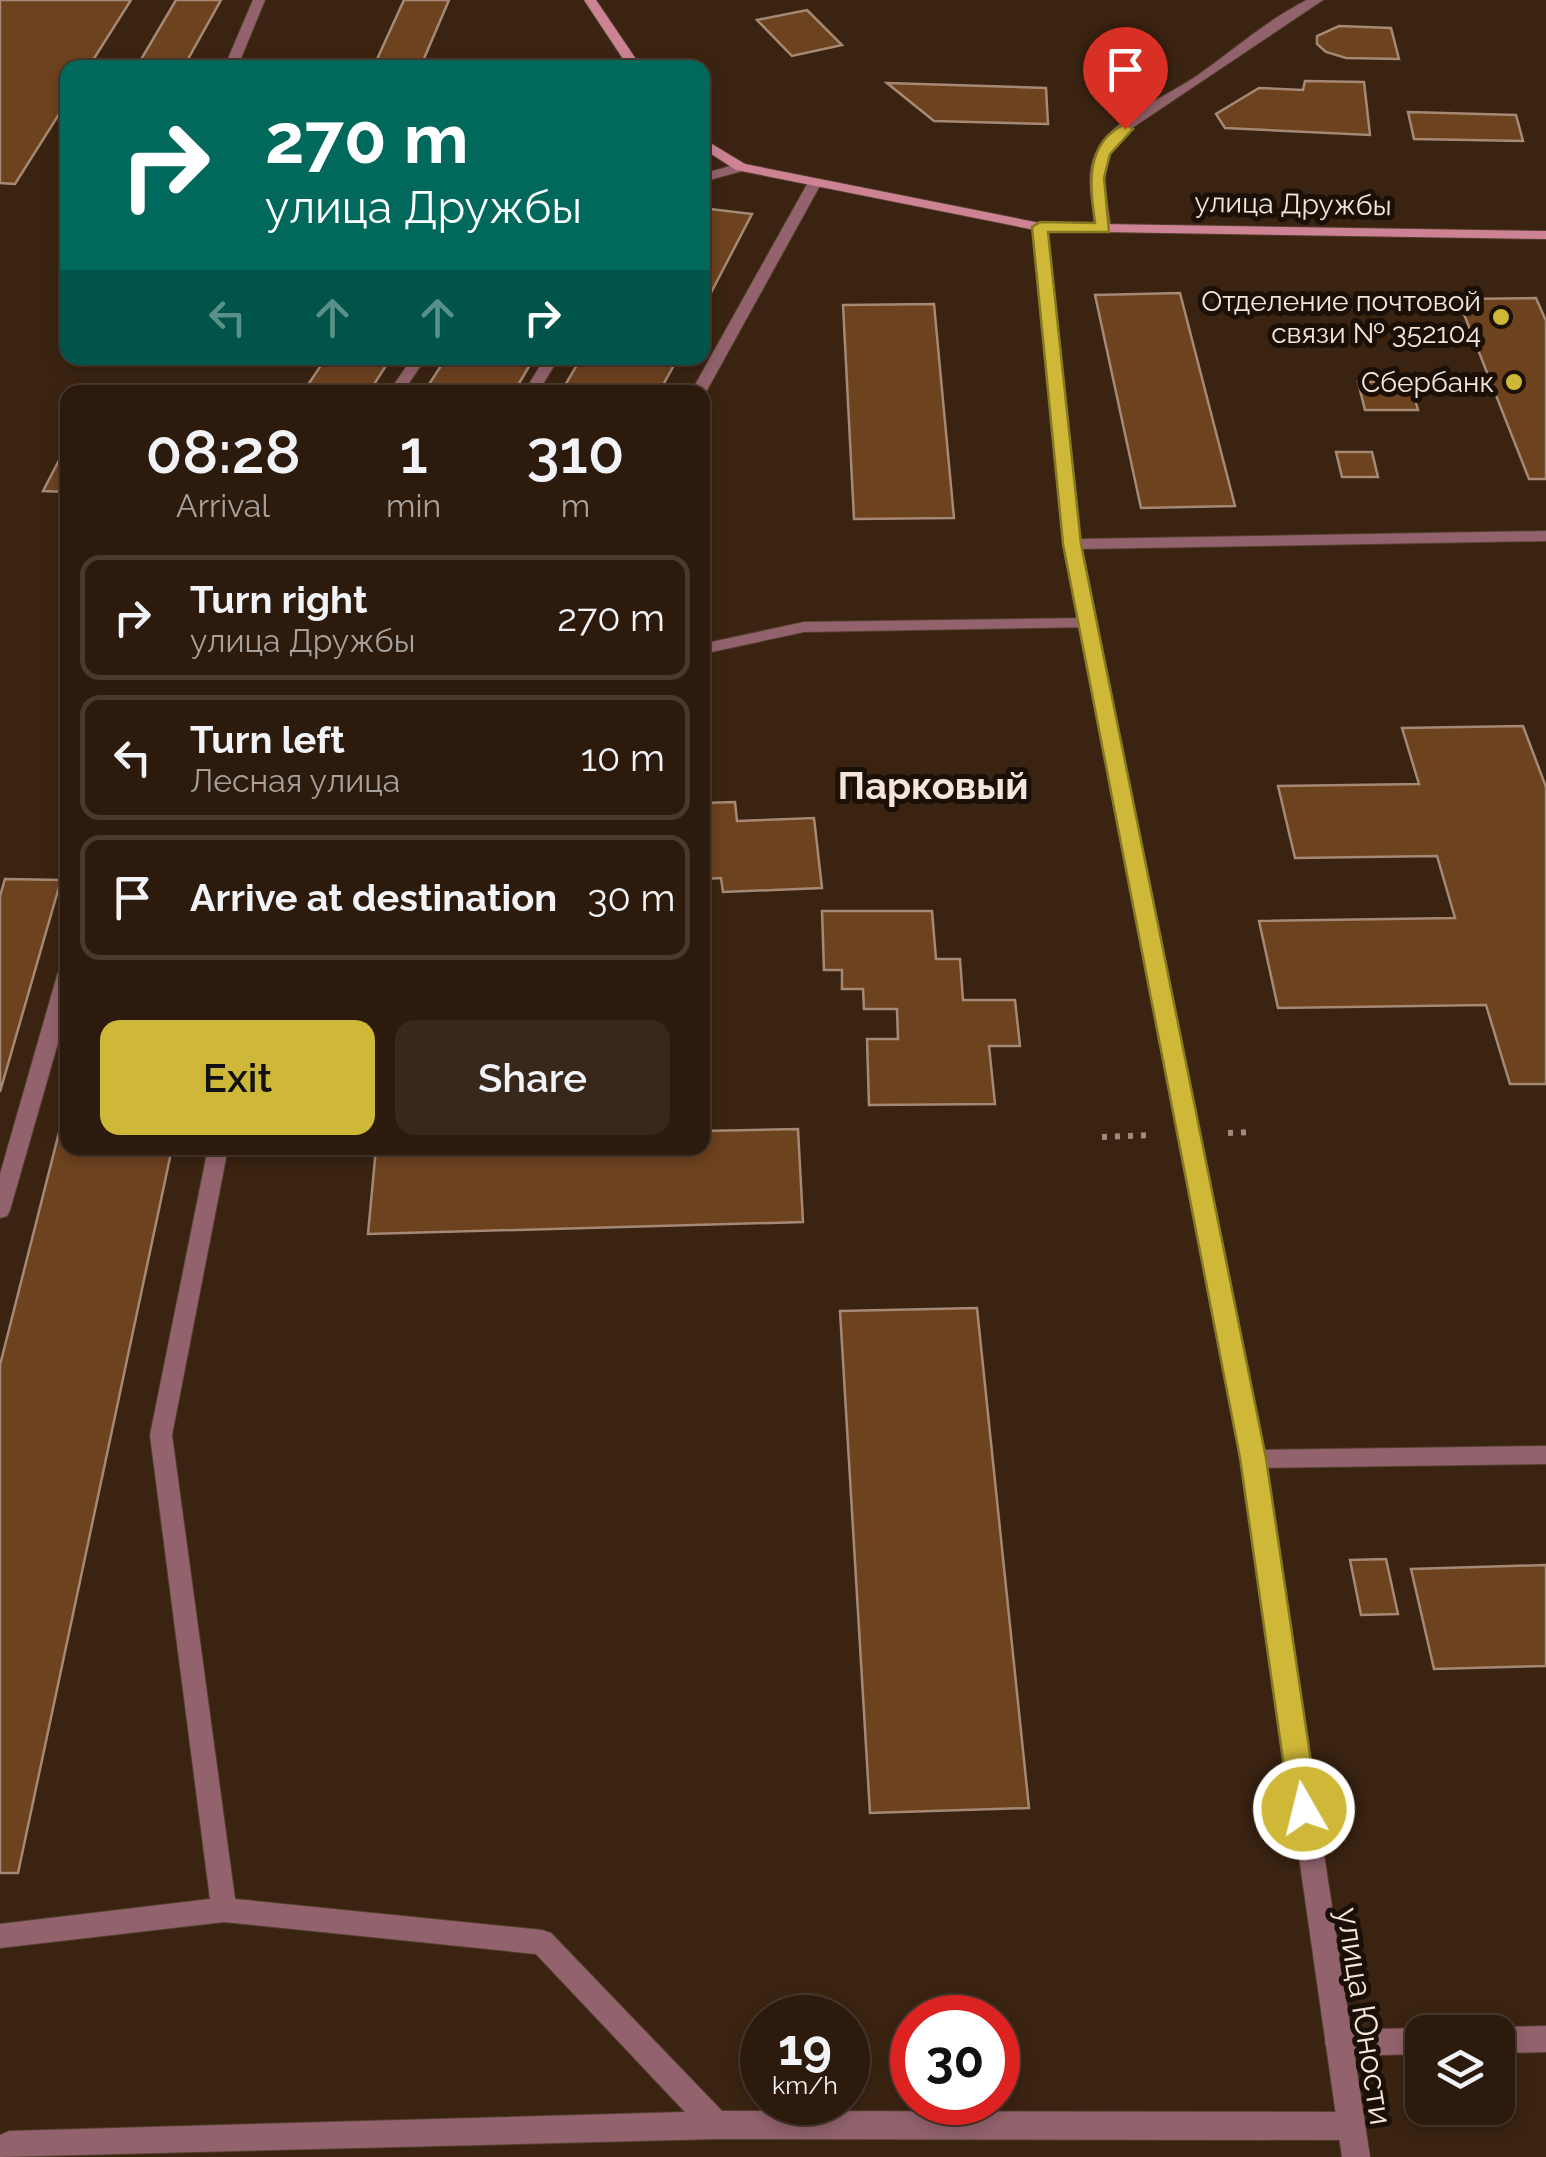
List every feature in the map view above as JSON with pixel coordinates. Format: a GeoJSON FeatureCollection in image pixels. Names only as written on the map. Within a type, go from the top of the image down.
{"type":"FeatureCollection","features":[{"type":"Feature","properties":{"kind":"main road"},"geometry":{"type":"LineString","coordinates":[[590,0],[631,60]]}},
{"type":"Feature","properties":{"kind":"main road"},"geometry":{"type":"LineString","coordinates":[[710,147],[742,167]]}},
{"type":"Feature","properties":{"kind":"main road","name":"улица Дружбы"},"geometry":{"type":"LineString","coordinates":[[742,167],[1040,227],[1546,235]]}},
{"type":"Feature","properties":{"kind":"street"},"geometry":{"type":"LineString","coordinates":[[233,60],[259,0]]}},
{"type":"Feature","properties":{"kind":"street"},"geometry":{"type":"LineString","coordinates":[[1104,228],[1096,178],[1103,152],[1125,129],[1187,90],[1256,37],[1317,0]]}},
{"type":"Feature","properties":{"kind":"street"},"geometry":{"type":"LineString","coordinates":[[710,176],[742,167]]}},
{"type":"Feature","properties":{"kind":"street"},"geometry":{"type":"LineString","coordinates":[[702,385],[814,182]]}},
{"type":"Feature","properties":{"kind":"street","name":"улица Юности"},"geometry":{"type":"LineString","coordinates":[[1040,227],[1072,544],[1253,1458],[1356,2157]]}},
{"type":"Feature","properties":{"kind":"street"},"geometry":{"type":"LineString","coordinates":[[1072,544],[1546,536]]}},
{"type":"Feature","properties":{"kind":"street"},"geometry":{"type":"LineString","coordinates":[[710,647],[804,627],[1087,623]]}},
{"type":"Feature","properties":{"kind":"street"},"geometry":{"type":"LineString","coordinates":[[0,1210],[60,1000]]}},
{"type":"Feature","properties":{"kind":"street"},"geometry":{"type":"LineString","coordinates":[[217,1155],[160,1435],[224,1910]]}},
{"type":"Feature","properties":{"kind":"street"},"geometry":{"type":"LineString","coordinates":[[1253,1458],[1546,1455]]}},
{"type":"Feature","properties":{"kind":"street"},"geometry":{"type":"LineString","coordinates":[[0,1936],[224,1910],[542,1942],[716,2125]]}},
{"type":"Feature","properties":{"kind":"street"},"geometry":{"type":"LineString","coordinates":[[1515,2040],[1546,2039]]}},
{"type":"Feature","properties":{"kind":"street"},"geometry":{"type":"LineString","coordinates":[[1338,2043],[1405,2041]]}},
{"type":"Feature","properties":{"kind":"street"},"geometry":{"type":"LineString","coordinates":[[7,2157],[9,2145],[716,2125],[1351,2126]]}},
{"type":"Feature","properties":{"kind":"building"},"geometry":{"type":"Polygon","coordinates":[[[0,0],[131,0],[93,60],[60,60],[60,113],[15,184],[0,183],[0,0]]]}},
{"type":"Feature","properties":{"kind":"building"},"geometry":{"type":"Polygon","coordinates":[[[176,0],[221,0],[187,60],[141,60],[176,0]]]}},
{"type":"Feature","properties":{"kind":"building"},"geometry":{"type":"Polygon","coordinates":[[[404,0],[449,0],[423,60],[377,60],[404,0]]]}},
{"type":"Feature","properties":{"kind":"building"},"geometry":{"type":"Polygon","coordinates":[[[807,10],[842,45],[792,56],[757,20],[807,10]]]}},
{"type":"Feature","properties":{"kind":"building"},"geometry":{"type":"Polygon","coordinates":[[[1339,26],[1391,28],[1399,59],[1346,58],[1326,52],[1317,44],[1317,36],[1339,26]]]}},
{"type":"Feature","properties":{"kind":"building"},"geometry":{"type":"Polygon","coordinates":[[[1305,81],[1364,82],[1370,135],[1225,128],[1216,114],[1259,88],[1303,90],[1305,81]]]}},
{"type":"Feature","properties":{"kind":"building"},"geometry":{"type":"Polygon","coordinates":[[[887,83],[1046,88],[1048,124],[934,121],[887,83]]]}},
{"type":"Feature","properties":{"kind":"building"},"geometry":{"type":"Polygon","coordinates":[[[1408,112],[1516,115],[1523,141],[1414,139],[1408,112]]]}},
{"type":"Feature","properties":{"kind":"building"},"geometry":{"type":"Polygon","coordinates":[[[710,209],[752,214],[710,295],[710,209]]]}},
{"type":"Feature","properties":{"kind":"building"},"geometry":{"type":"Polygon","coordinates":[[[1180,293],[1235,506],[1141,508],[1095,295],[1180,293]]]}},
{"type":"Feature","properties":{"kind":"building"},"geometry":{"type":"Polygon","coordinates":[[[1536,298],[1546,321],[1546,479],[1529,479],[1458,299],[1536,298]]]}},
{"type":"Feature","properties":{"kind":"building"},"geometry":{"type":"Polygon","coordinates":[[[934,304],[954,518],[854,519],[843,305],[934,304]]]}},
{"type":"Feature","properties":{"kind":"building"},"geometry":{"type":"Polygon","coordinates":[[[321,365],[386,365],[374,385],[308,385],[321,365]]]}},
{"type":"Feature","properties":{"kind":"building"},"geometry":{"type":"Polygon","coordinates":[[[441,365],[530,365],[518,385],[429,385],[441,365]]]}},
{"type":"Feature","properties":{"kind":"building"},"geometry":{"type":"Polygon","coordinates":[[[577,365],[674,365],[663,385],[565,385],[577,365]]]}},
{"type":"Feature","properties":{"kind":"building"},"geometry":{"type":"Polygon","coordinates":[[[1358,382],[1410,382],[1418,410],[1365,410],[1358,382]]]}},
{"type":"Feature","properties":{"kind":"building"},"geometry":{"type":"Polygon","coordinates":[[[1336,452],[1372,452],[1378,477],[1342,477],[1336,452]]]}},
{"type":"Feature","properties":{"kind":"building"},"geometry":{"type":"Polygon","coordinates":[[[60,458],[60,492],[43,491],[60,458]]]}},
{"type":"Feature","properties":{"kind":"building"},"geometry":{"type":"Polygon","coordinates":[[[1523,726],[1546,787],[1546,1084],[1510,1084],[1486,1005],[1278,1008],[1259,921],[1455,918],[1437,856],[1295,858],[1278,786],[1419,784],[1402,728],[1523,726]]]}},
{"type":"Feature","properties":{"kind":"building"},"geometry":{"type":"Polygon","coordinates":[[[735,802],[737,821],[814,818],[822,888],[723,892],[721,878],[710,879],[710,803],[735,802]]]}},
{"type":"Feature","properties":{"kind":"building"},"geometry":{"type":"Polygon","coordinates":[[[5,879],[60,880],[0,1092],[0,896],[5,879]]]}},
{"type":"Feature","properties":{"kind":"building"},"geometry":{"type":"Polygon","coordinates":[[[822,911],[932,911],[936,959],[960,959],[963,1000],[1015,1000],[1020,1046],[989,1046],[995,1104],[869,1105],[867,1039],[898,1039],[897,1009],[864,1009],[863,989],[842,989],[842,970],[824,970],[822,911]]]}},
{"type":"Feature","properties":{"kind":"building"},"geometry":{"type":"Polygon","coordinates":[[[60,1129],[60,1155],[171,1155],[18,1873],[0,1873],[0,1365],[60,1129]]]}},
{"type":"Feature","properties":{"kind":"building"},"geometry":{"type":"Polygon","coordinates":[[[798,1129],[803,1222],[368,1234],[375,1155],[710,1155],[710,1131],[798,1129]]]}},
{"type":"Feature","properties":{"kind":"building"},"geometry":{"type":"Polygon","coordinates":[[[977,1308],[1029,1808],[870,1813],[840,1311],[977,1308]]]}},
{"type":"Feature","properties":{"kind":"building"},"geometry":{"type":"Polygon","coordinates":[[[1386,1559],[1398,1614],[1361,1615],[1350,1560],[1386,1559]]]}},
{"type":"Feature","properties":{"kind":"building"},"geometry":{"type":"Polygon","coordinates":[[[1546,1565],[1546,1666],[1434,1669],[1411,1569],[1546,1565]]]}},
{"type":"Feature","properties":{"kind":"place","name":"Отделение почтовой связи № 352104"},"geometry":{"type":"Point","coordinates":[1501,317]}},
{"type":"Feature","properties":{"kind":"place","name":"Сбербанк"},"geometry":{"type":"Point","coordinates":[1514,382]}},
{"type":"Feature","properties":{"kind":"district","name":"Парковый"},"geometry":{"type":"Point","coordinates":[933,785]}},
{"type":"Feature","properties":{"kind":"route"},"geometry":{"type":"LineString","coordinates":[[1125,129],[1103,152],[1096,178],[1104,228],[1040,227],[1072,544],[1253,1458],[1304,1809]]}}]}
